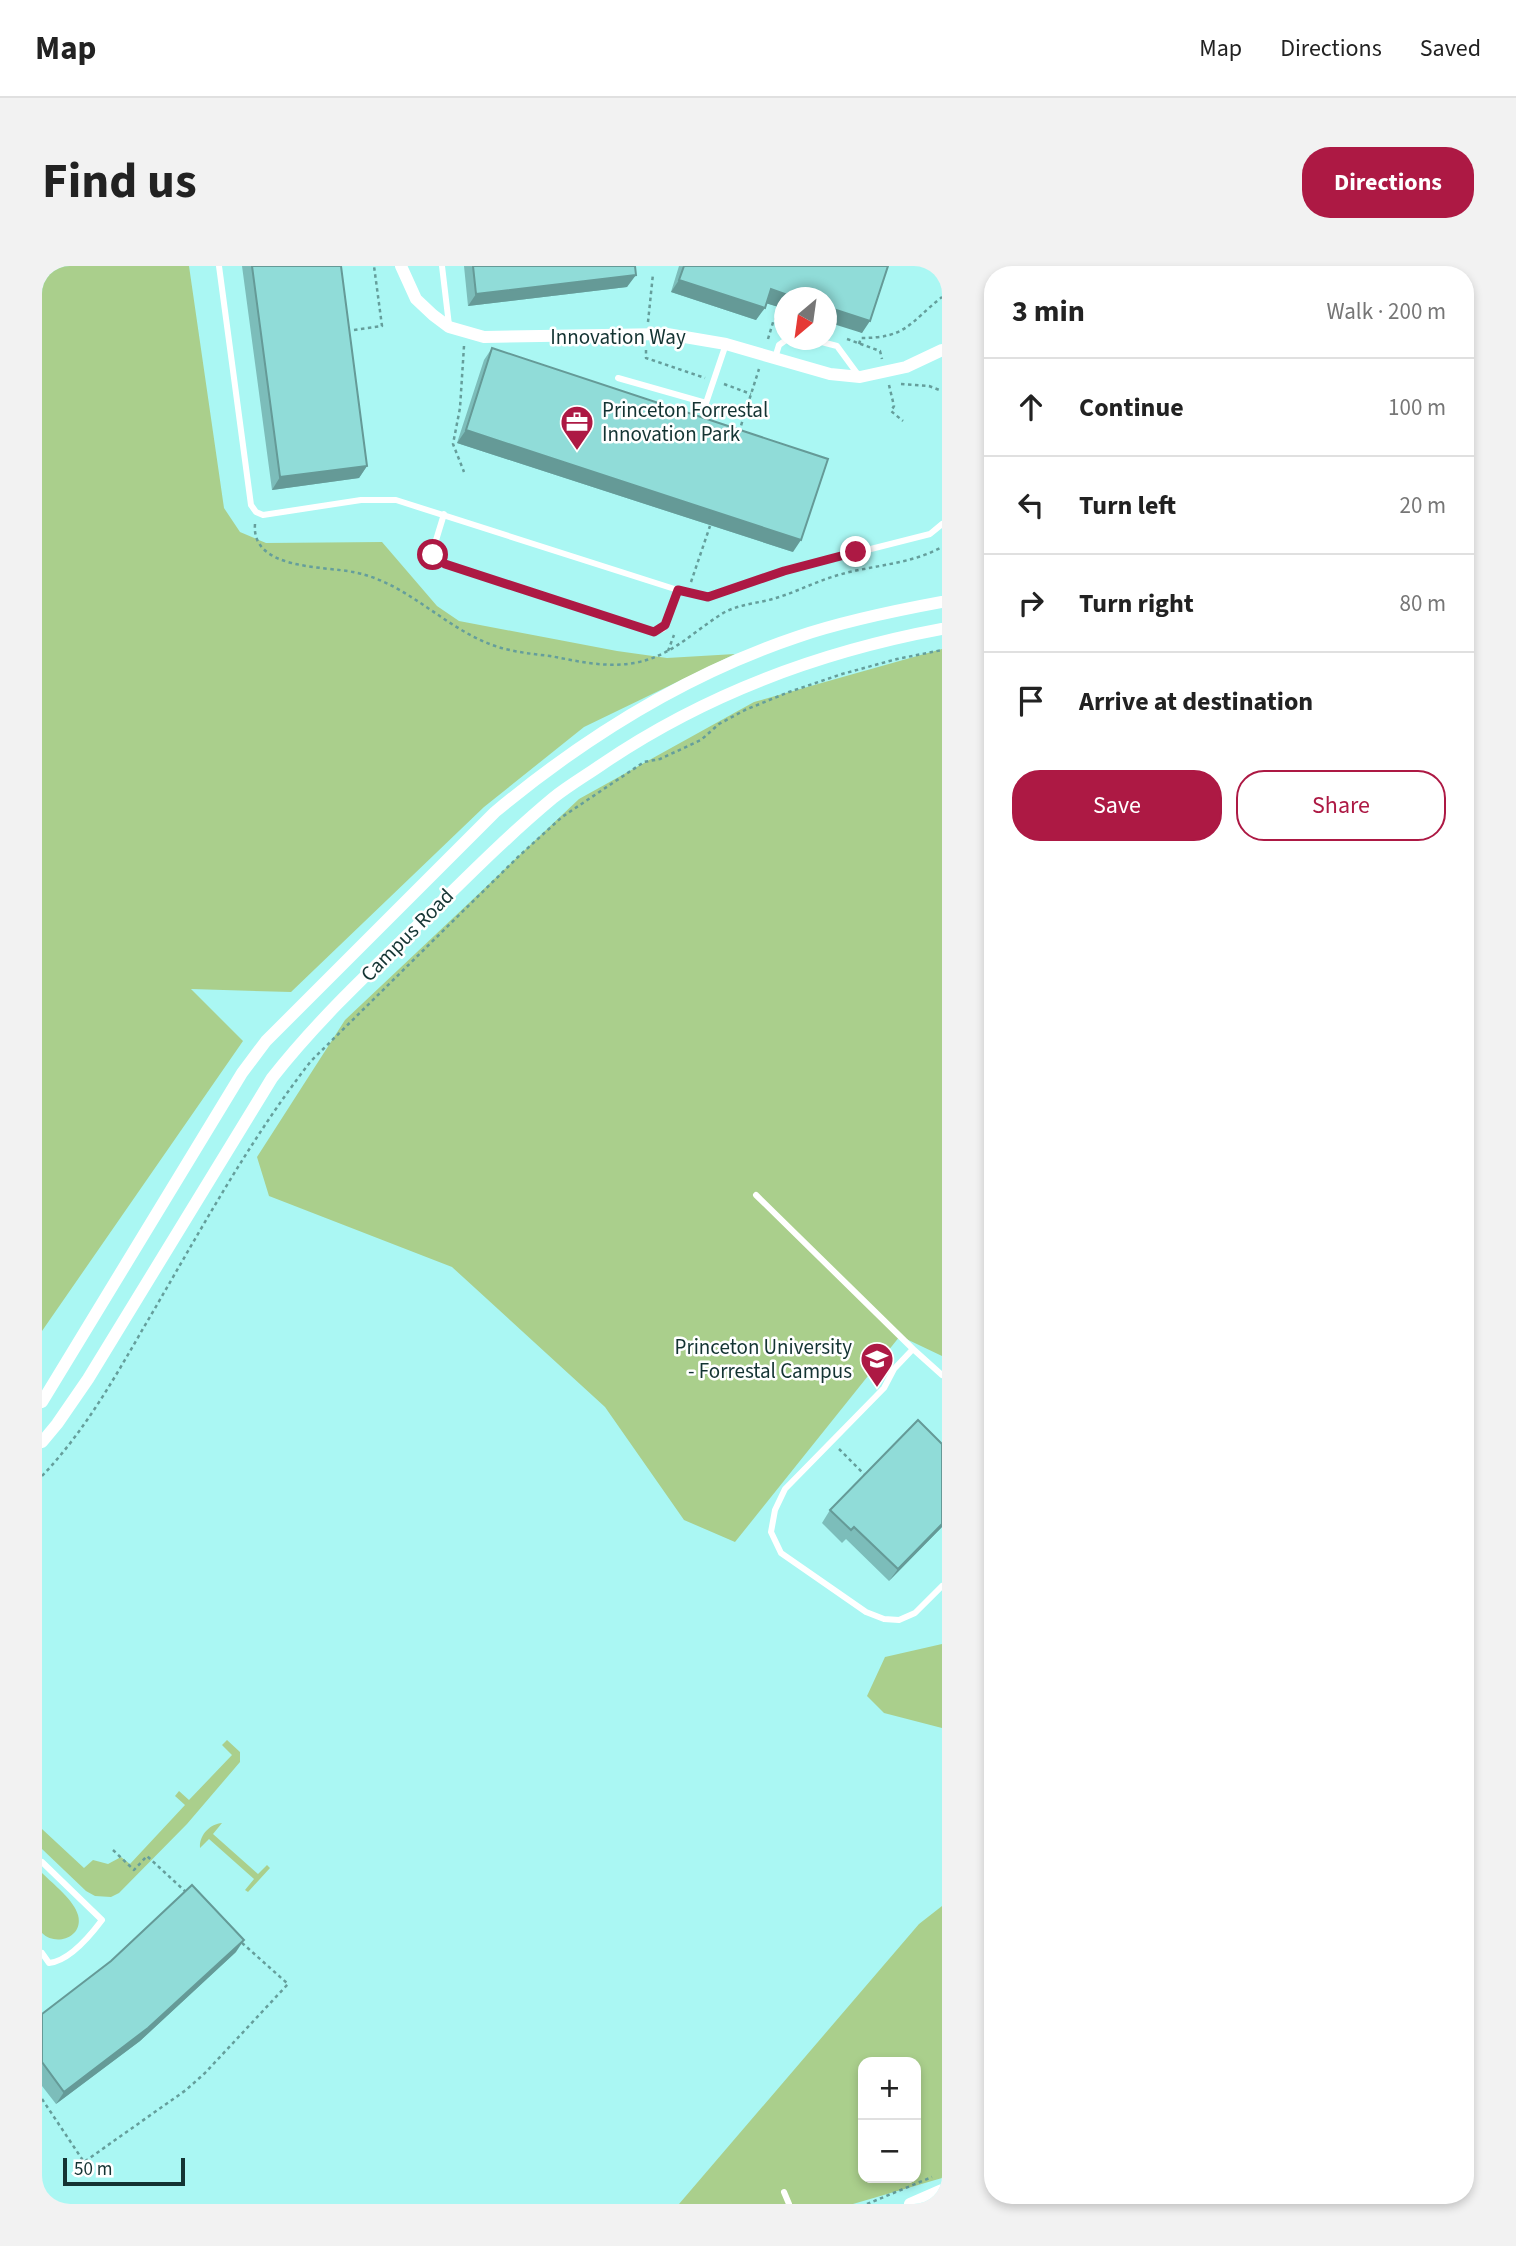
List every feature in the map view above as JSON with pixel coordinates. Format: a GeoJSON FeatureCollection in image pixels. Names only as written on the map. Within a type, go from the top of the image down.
{"type":"FeatureCollection","features":[{"type":"Feature","properties":{"kind":"street","name":"Innovation Way"},"geometry":{"type":"LineString","coordinates":[[401,266],[416,299],[433,316],[449,327],[484,337],[667,334],[726,344],[830,374],[860,377],[906,368],[942,350]]}},
{"type":"Feature","properties":{"kind":"street","name":"Campus Road"},"geometry":{"type":"LineString","coordinates":[[42,1402],[236,1082],[266,1041],[495,812],[590,739],[654,702],[733,662],[797,636],[878,614],[942,601]]}},
{"type":"Feature","properties":{"kind":"street","name":"Campus Road"},"geometry":{"type":"LineString","coordinates":[[42,1442],[89,1379],[272,1078],[300,1042],[485,858],[555,797],[634,743],[711,700],[794,666],[885,640],[942,629]]}},
{"type":"Feature","properties":{"kind":"street"},"geometry":{"type":"LineString","coordinates":[[910,2204],[942,2190]]}},
{"type":"Feature","properties":{"kind":"lane"},"geometry":{"type":"LineString","coordinates":[[219,266],[251,505],[256,512],[263,515],[360,500],[397,500],[678,590],[708,597],[784,571],[930,534],[942,524]]}},
{"type":"Feature","properties":{"kind":"lane"},"geometry":{"type":"LineString","coordinates":[[442,266],[449,327]]}},
{"type":"Feature","properties":{"kind":"lane"},"geometry":{"type":"LineString","coordinates":[[618,378],[706,403],[726,344]]}},
{"type":"Feature","properties":{"kind":"lane"},"geometry":{"type":"LineString","coordinates":[[837,346],[860,377]]}},
{"type":"Feature","properties":{"kind":"lane"},"geometry":{"type":"LineString","coordinates":[[769,357],[775,350]]}},
{"type":"Feature","properties":{"kind":"lane"},"geometry":{"type":"LineString","coordinates":[[444,514],[433,550],[433,555],[439,561],[633,626],[654,632],[663,629],[678,590]]}},
{"type":"Feature","properties":{"kind":"lane"},"geometry":{"type":"LineString","coordinates":[[756,1195],[942,1375]]}},
{"type":"Feature","properties":{"kind":"lane"},"geometry":{"type":"LineString","coordinates":[[913,1349],[894,1369],[884,1388],[785,1489],[775,1510],[771,1532],[781,1553],[866,1612],[884,1619],[899,1620],[915,1613],[942,1586]]}},
{"type":"Feature","properties":{"kind":"lane"},"geometry":{"type":"LineString","coordinates":[[42,1862],[102,1920],[92,1933],[58,1962],[49,1963],[42,1953]]}},
{"type":"Feature","properties":{"kind":"lane"},"geometry":{"type":"LineString","coordinates":[[785,2193],[789,2204]]}},
{"type":"Feature","properties":{"kind":"path"},"geometry":{"type":"LineString","coordinates":[[354,330],[382,327],[374,266]]}},
{"type":"Feature","properties":{"kind":"path"},"geometry":{"type":"LineString","coordinates":[[859,344],[861,338],[879,338],[899,333],[942,297]]}},
{"type":"Feature","properties":{"kind":"path"},"geometry":{"type":"LineString","coordinates":[[736,440],[769,357],[774,318]]}},
{"type":"Feature","properties":{"kind":"path"},"geometry":{"type":"LineString","coordinates":[[464,346],[460,408],[453,444],[464,472]]}},
{"type":"Feature","properties":{"kind":"path"},"geometry":{"type":"LineString","coordinates":[[889,385],[929,386],[942,391]]}},
{"type":"Feature","properties":{"kind":"path"},"geometry":{"type":"LineString","coordinates":[[42,1476],[65,1451],[105,1393],[253,1144],[311,1061],[519,856],[562,817],[644,762],[660,759],[701,740],[719,724],[745,710],[842,674],[942,650]]}},
{"type":"Feature","properties":{"kind":"path"},"geometry":{"type":"LineString","coordinates":[[832,1442],[864,1474]]}},
{"type":"Feature","properties":{"kind":"path"},"geometry":{"type":"LineString","coordinates":[[113,1850],[134,1870],[147,1856],[194,1899]]}},
{"type":"Feature","properties":{"kind":"path"},"geometry":{"type":"LineString","coordinates":[[42,2099],[84,2162],[186,2090],[288,1984],[236,1937]]}},
{"type":"Feature","properties":{"kind":"path"},"geometry":{"type":"LineString","coordinates":[[867,2204],[942,2174]]}},
{"type":"Feature","properties":{"kind":"green space"},"geometry":{"type":"Polygon","coordinates":[[[42,266],[189,266],[224,508],[240,532],[266,543],[382,542],[437,606],[459,621],[667,658],[735,654],[584,727],[484,807],[291,992],[191,989],[243,1041],[42,1331],[42,266]]]}},
{"type":"Feature","properties":{"kind":"green space"},"geometry":{"type":"Polygon","coordinates":[[[942,649],[942,1356],[900,1336],[735,1542],[684,1520],[605,1407],[452,1267],[269,1196],[257,1157],[345,1020],[579,799],[754,702],[942,649]]]}},
{"type":"Feature","properties":{"kind":"green space"},"geometry":{"type":"Polygon","coordinates":[[[942,1644],[942,1728],[884,1713],[867,1696],[885,1657],[942,1644]]]}},
{"type":"Feature","properties":{"kind":"green space"},"geometry":{"type":"Polygon","coordinates":[[[227,1740],[240,1752],[240,1762],[187,1824],[119,1893],[111,1897],[95,1896],[86,1891],[42,1849],[42,1829],[84,1868],[93,1860],[108,1864],[121,1857],[130,1864],[185,1805],[175,1796],[179,1791],[189,1800],[232,1755],[222,1745],[227,1740]]]}},
{"type":"Feature","properties":{"kind":"green space"},"geometry":{"type":"Polygon","coordinates":[[[222,1823],[213,1834],[258,1874],[267,1865],[270,1868],[248,1892],[245,1890],[254,1879],[209,1839],[200,1848],[206,1831],[222,1823]]]}},
{"type":"Feature","properties":{"kind":"green space"},"geometry":{"type":"Polygon","coordinates":[[[42,1873],[76,1909],[79,1923],[68,1938],[54,1939],[42,1933],[42,1873]]]}},
{"type":"Feature","properties":{"kind":"green space"},"geometry":{"type":"Polygon","coordinates":[[[942,1906],[942,2178],[853,2204],[679,2204],[919,1924],[942,1906]]]}},
{"type":"Feature","properties":{"kind":"building"},"geometry":{"type":"Polygon","coordinates":[[[252,266],[341,266],[367,466],[280,477],[252,266]]]}},
{"type":"Feature","properties":{"kind":"building"},"geometry":{"type":"Polygon","coordinates":[[[473,266],[635,266],[636,275],[476,294],[473,266]]]}},
{"type":"Feature","properties":{"kind":"building"},"geometry":{"type":"Polygon","coordinates":[[[684,266],[888,266],[870,321],[837,310],[837,287],[774,287],[765,308],[679,280],[684,266]]]}},
{"type":"Feature","properties":{"kind":"building"},"geometry":{"type":"Polygon","coordinates":[[[492,348],[828,459],[801,540],[466,430],[492,348]]]}},
{"type":"Feature","properties":{"kind":"building"},"geometry":{"type":"Polygon","coordinates":[[[918,1420],[942,1444],[942,1524],[898,1569],[854,1527],[851,1530],[830,1510],[918,1420]]]}},
{"type":"Feature","properties":{"kind":"building"},"geometry":{"type":"Polygon","coordinates":[[[192,1885],[244,1940],[148,2028],[64,2092],[42,2062],[42,2014],[111,1961],[192,1885]]]}},
{"type":"Feature","properties":{"kind":"place","name":"Princeton Forrestal Innovation Park"},"geometry":{"type":"Point","coordinates":[577,452]}},
{"type":"Feature","properties":{"kind":"place","name":"Princeton University - Forrestal Campus"},"geometry":{"type":"Point","coordinates":[877,1389]}},
{"type":"Feature","properties":{"kind":"route"},"geometry":{"type":"LineString","coordinates":[[433,555],[445,564],[654,632],[663,629],[678,590],[708,597],[784,571],[856,552]]}}]}
